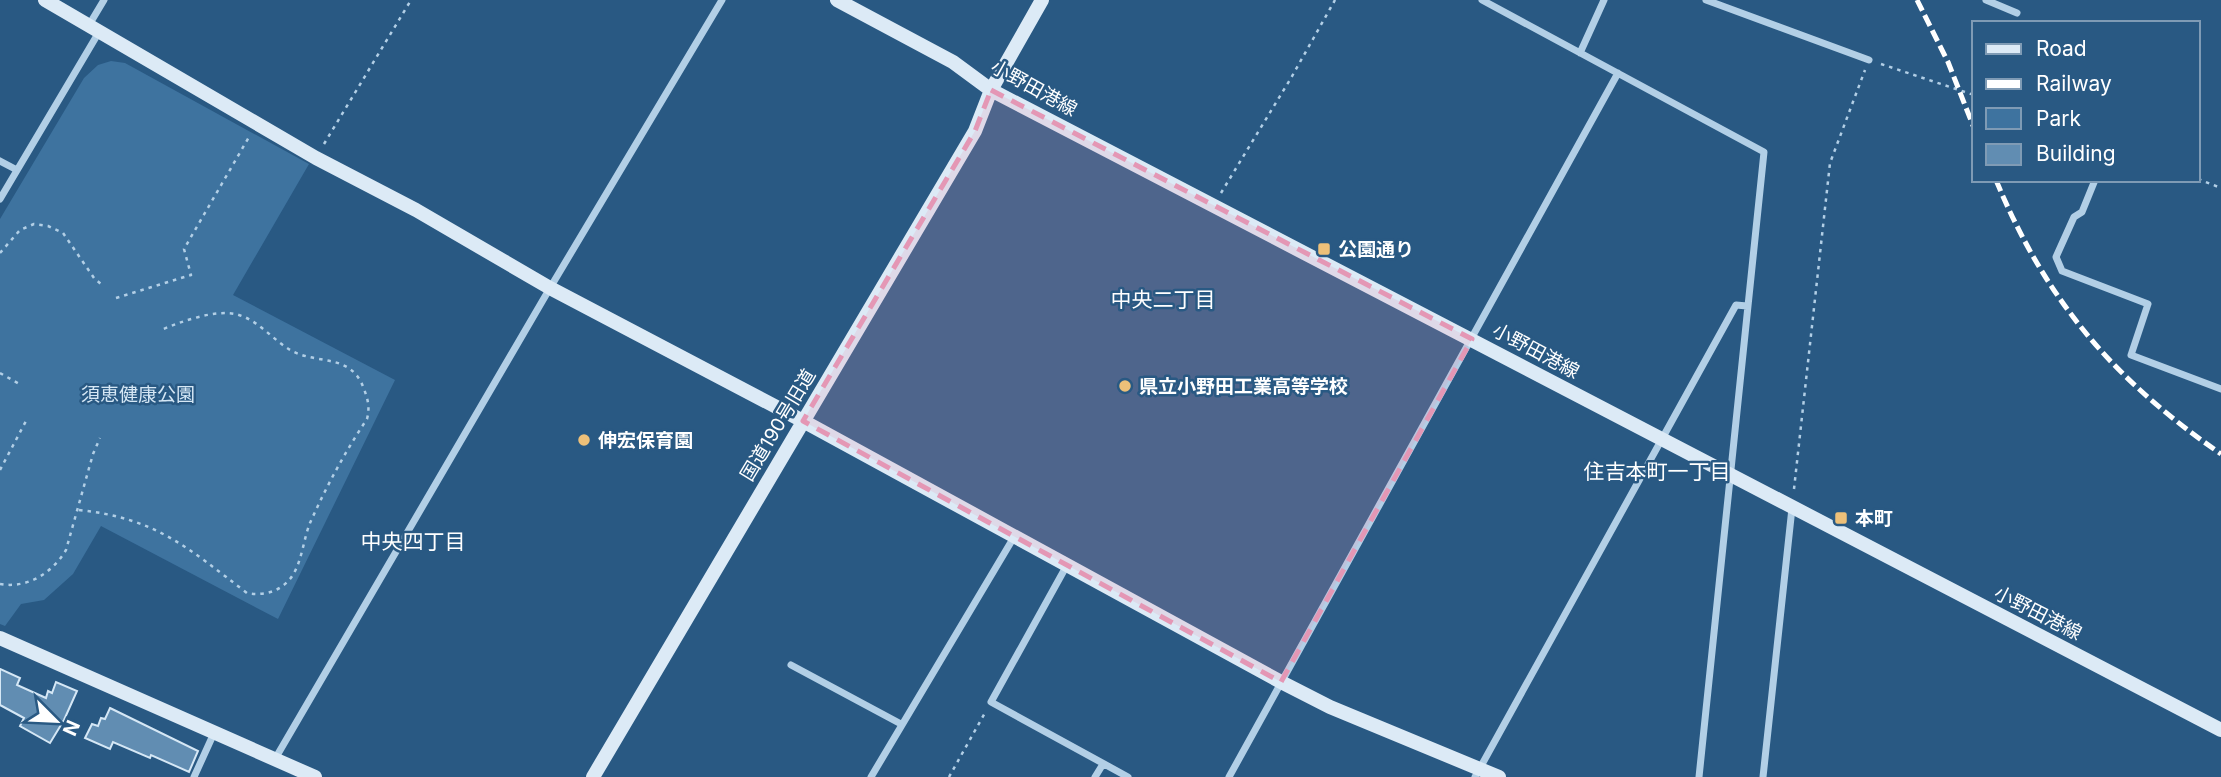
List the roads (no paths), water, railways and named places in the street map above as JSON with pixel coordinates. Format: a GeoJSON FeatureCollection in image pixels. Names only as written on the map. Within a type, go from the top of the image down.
{"type":"FeatureCollection","features":[{"type":"Feature","properties":{"kind":"street"},"geometry":{"type":"LineString","coordinates":[[46,0],[316,158],[416,209],[550,288],[803,421],[1281,682],[1477,773],[1499,777]]}},
{"type":"Feature","properties":{"kind":"street"},"geometry":{"type":"LineString","coordinates":[[0,199],[94,28],[104,0]]}},
{"type":"Feature","properties":{"kind":"street"},"geometry":{"type":"LineString","coordinates":[[274,760],[722,0]]}},
{"type":"Feature","properties":{"kind":"street","name":"小野田港線"},"geometry":{"type":"LineString","coordinates":[[837,0],[953,62],[991,90],[2221,730]]}},
{"type":"Feature","properties":{"kind":"street","name":"国道190号旧道"},"geometry":{"type":"LineString","coordinates":[[593,777],[975,131],[991,90],[1042,0]]}},
{"type":"Feature","properties":{"kind":"street"},"geometry":{"type":"LineString","coordinates":[[1482,0],[1764,152],[1699,777]]}},
{"type":"Feature","properties":{"kind":"street"},"geometry":{"type":"LineString","coordinates":[[1580,52],[1604,0]]}},
{"type":"Feature","properties":{"kind":"street"},"geometry":{"type":"LineString","coordinates":[[1706,0],[1869,60]]}},
{"type":"Feature","properties":{"kind":"street"},"geometry":{"type":"LineString","coordinates":[[1986,0],[2017,13]]}},
{"type":"Feature","properties":{"kind":"street"},"geometry":{"type":"LineString","coordinates":[[1229,777],[1618,72]]}},
{"type":"Feature","properties":{"kind":"street"},"geometry":{"type":"LineString","coordinates":[[0,161],[17,170]]}},
{"type":"Feature","properties":{"kind":"street"},"geometry":{"type":"LineString","coordinates":[[2094,182],[2082,212],[2074,217],[2056,257],[2062,271],[2148,304],[2131,355],[2221,389]]}},
{"type":"Feature","properties":{"kind":"street"},"geometry":{"type":"LineString","coordinates":[[1477,773],[1736,305],[1747,306]]}},
{"type":"Feature","properties":{"kind":"street"},"geometry":{"type":"LineString","coordinates":[[1763,777],[1792,507]]}},
{"type":"Feature","properties":{"kind":"street"},"geometry":{"type":"LineString","coordinates":[[871,777],[1015,536]]}},
{"type":"Feature","properties":{"kind":"street"},"geometry":{"type":"LineString","coordinates":[[1067,565],[991,702],[1128,777]]}},
{"type":"Feature","properties":{"kind":"street"},"geometry":{"type":"LineString","coordinates":[[0,638],[315,777]]}},
{"type":"Feature","properties":{"kind":"street"},"geometry":{"type":"LineString","coordinates":[[790,665],[901,724]]}},
{"type":"Feature","properties":{"kind":"street"},"geometry":{"type":"LineString","coordinates":[[194,777],[214,733]]}},
{"type":"Feature","properties":{"kind":"street"},"geometry":{"type":"LineString","coordinates":[[1095,777],[1103,764]]}},
{"type":"Feature","properties":{"kind":"railway"},"geometry":{"type":"LineString","coordinates":[[1917,0],[1948,62],[1972,123]]}},
{"type":"Feature","properties":{"kind":"railway"},"geometry":{"type":"LineString","coordinates":[[1997,182],[2037,263],[2087,335],[2148,397],[2221,454]]}},
{"type":"Feature","properties":{"kind":"place","name":"公園通り"},"geometry":{"type":"Point","coordinates":[1324,249]}},
{"type":"Feature","properties":{"kind":"place","name":"県立小野田工業高等学校"},"geometry":{"type":"Point","coordinates":[1125,386]}},
{"type":"Feature","properties":{"kind":"place","name":"伸宏保育園"},"geometry":{"type":"Point","coordinates":[584,440]}},
{"type":"Feature","properties":{"kind":"place","name":"本町"},"geometry":{"type":"Point","coordinates":[1841,518]}},
{"type":"Feature","properties":{"kind":"district","name":"中央二丁目"},"geometry":{"type":"Point","coordinates":[1163,299]}},
{"type":"Feature","properties":{"kind":"district","name":"住吉本町一丁目"},"geometry":{"type":"Point","coordinates":[1657,471]}},
{"type":"Feature","properties":{"kind":"district","name":"中央四丁目"},"geometry":{"type":"Point","coordinates":[413,541]}},
{"type":"Feature","properties":{"kind":"park label","name":"須恵健康公園"},"geometry":{"type":"Point","coordinates":[138,394]}}]}
